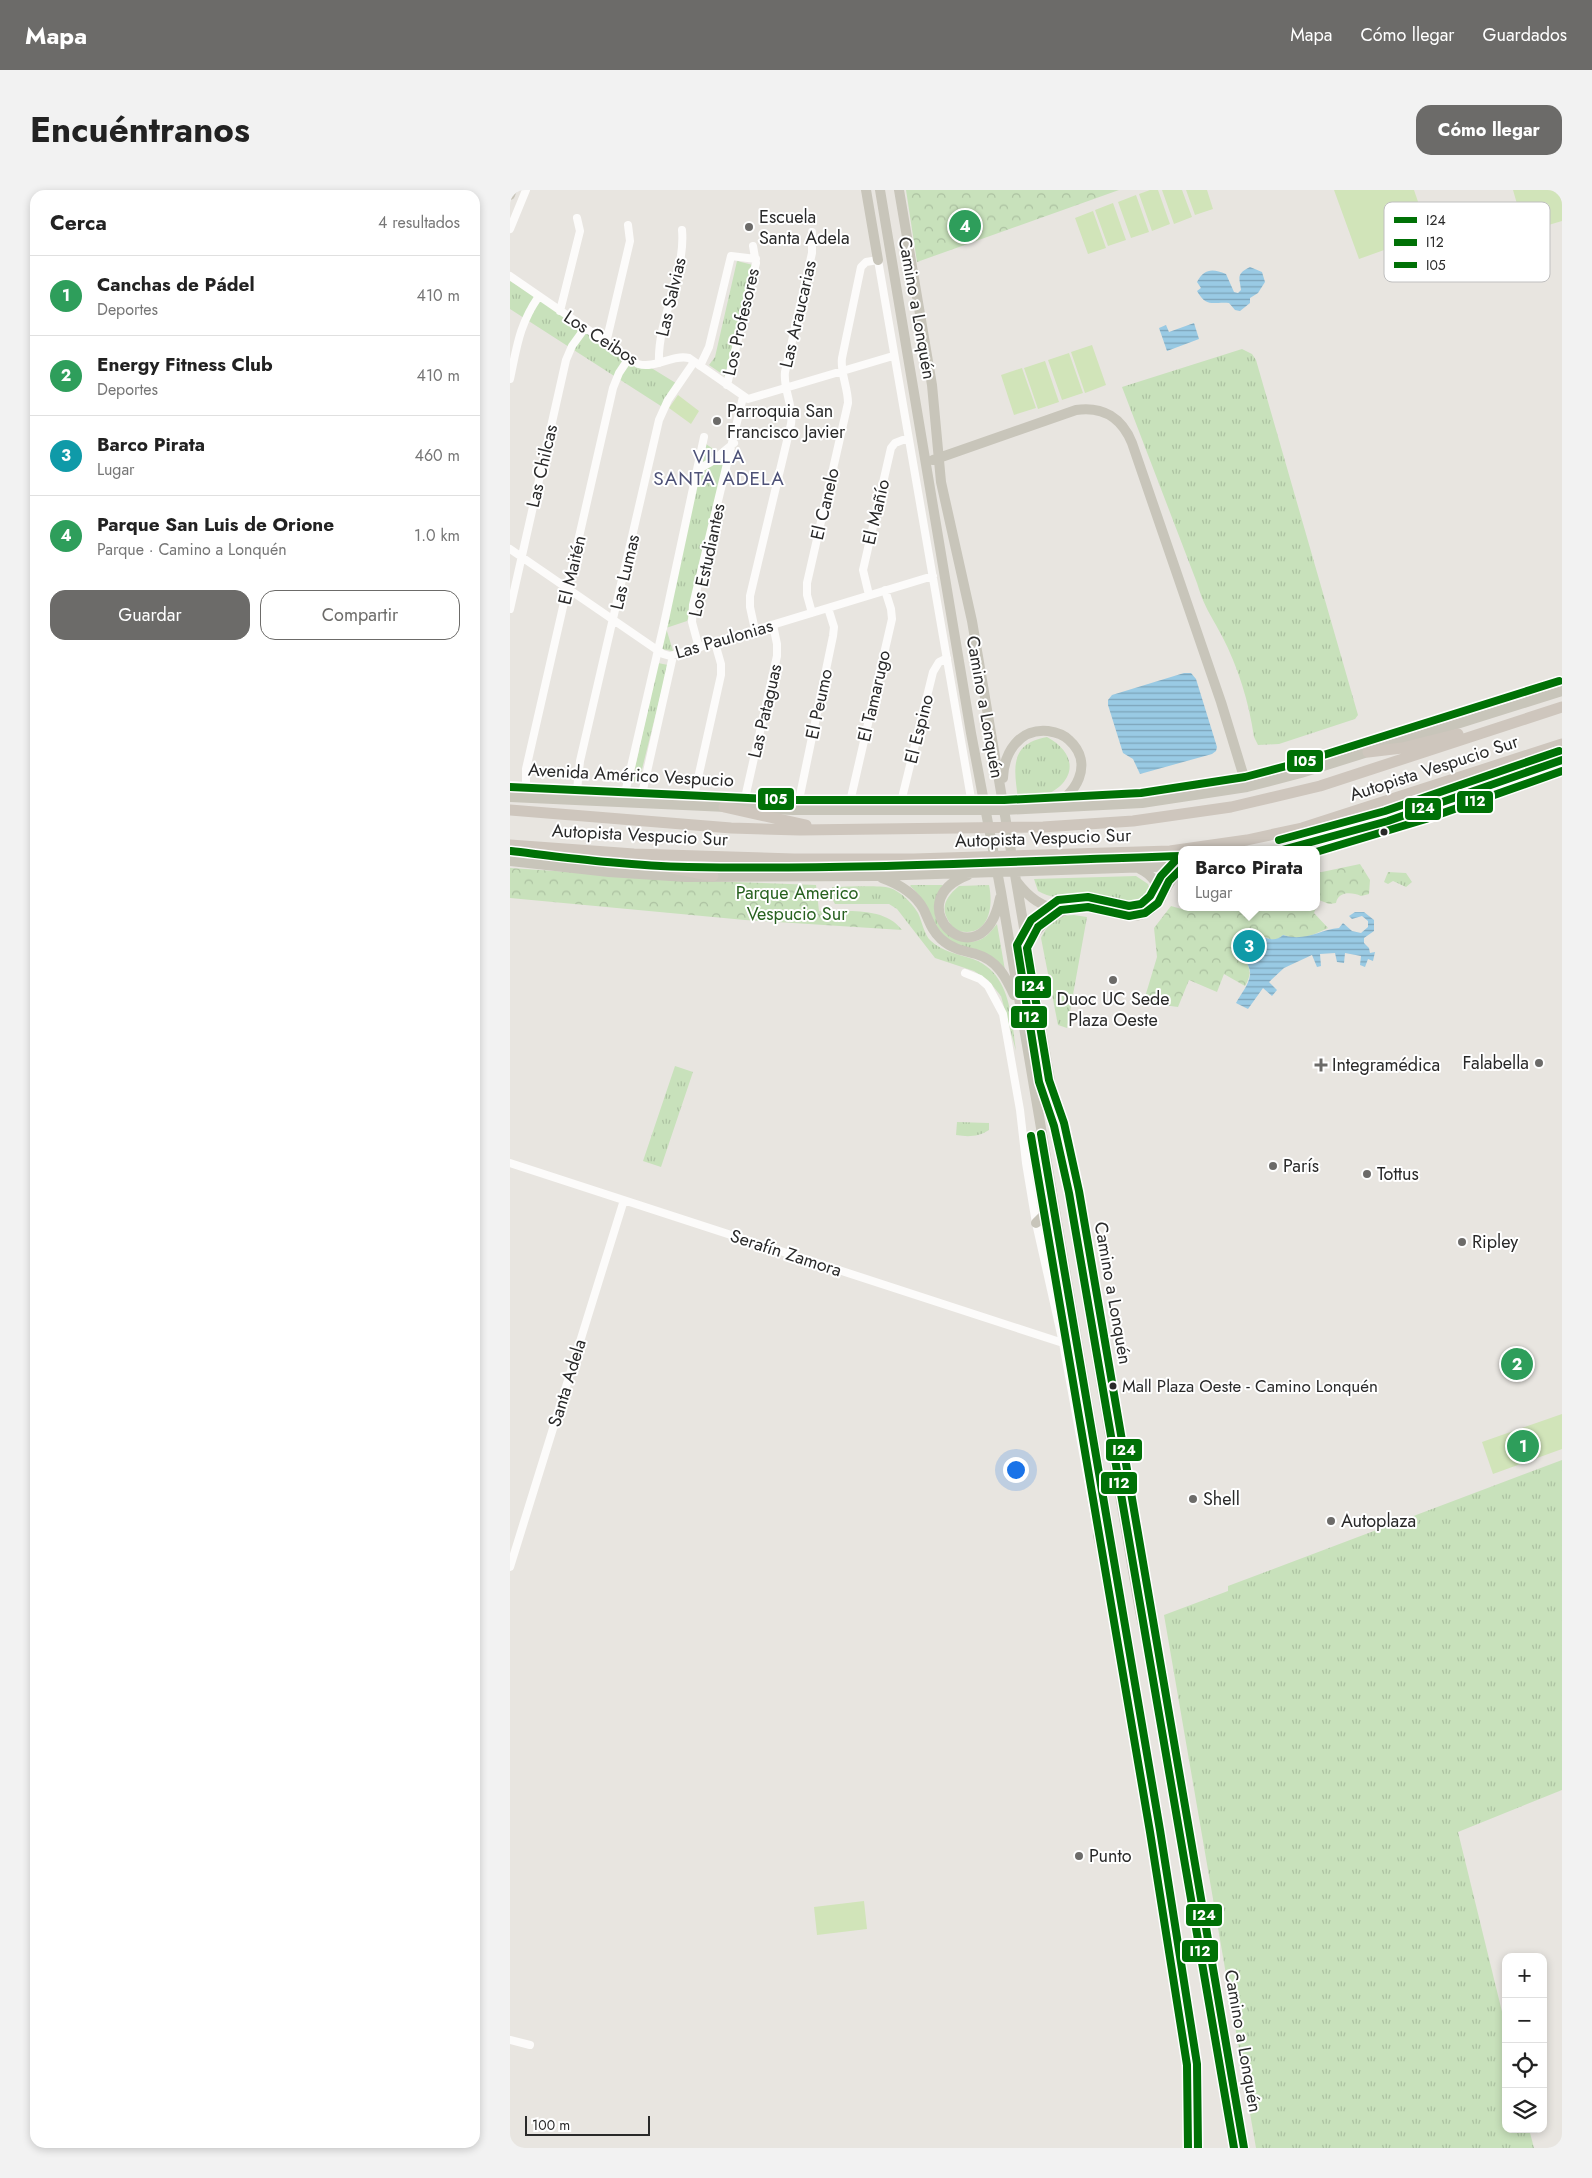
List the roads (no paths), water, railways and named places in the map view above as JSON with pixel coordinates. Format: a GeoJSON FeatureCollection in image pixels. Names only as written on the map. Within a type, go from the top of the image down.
{"type":"FeatureCollection","features":[{"type":"Feature","properties":{"kind":"highway","name":"Autopista Vespucio Sur"},"geometry":{"type":"LineString","coordinates":[[510,810],[730,828],[829,830],[1065,826],[1133,821],[1201,812],[1260,801],[1320,786],[1562,707]]}},
{"type":"Feature","properties":{"kind":"highway"},"geometry":{"type":"LineString","coordinates":[[1368,752],[1411,746],[1528,718]]}},
{"type":"Feature","properties":{"kind":"highway","name":"Autopista Vespucio Sur"},"geometry":{"type":"LineString","coordinates":[[1209,846],[1271,835],[1332,819],[1562,744]]}},
{"type":"Feature","properties":{"kind":"highway"},"geometry":{"type":"LineString","coordinates":[[724,807],[829,830]]}},
{"type":"Feature","properties":{"kind":"highway","name":"Autopista Vespucio Sur"},"geometry":{"type":"LineString","coordinates":[[510,845],[581,851],[740,858],[849,860],[1178,849]]}},
{"type":"Feature","properties":{"kind":"highway"},"geometry":{"type":"LineString","coordinates":[[581,851],[713,876]]}},
{"type":"Feature","properties":{"kind":"main road"},"geometry":{"type":"LineString","coordinates":[[510,195],[512,190]]}},
{"type":"Feature","properties":{"kind":"main road"},"geometry":{"type":"LineString","coordinates":[[866,190],[878,260]]}},
{"type":"Feature","properties":{"kind":"main road","name":"Camino a Lonquén"},"geometry":{"type":"LineString","coordinates":[[880,190],[971,733],[1000,887],[1160,1830],[1197,2064],[1198,2148]]}},
{"type":"Feature","properties":{"kind":"main road","name":"Camino a Lonquén"},"geometry":{"type":"LineString","coordinates":[[899,190],[929,368],[941,482],[972,621],[1002,791],[1139,1606],[1145,1635],[1166,1704],[1244,2148]]}},
{"type":"Feature","properties":{"kind":"main road"},"geometry":{"type":"LineString","coordinates":[[926,461],[1076,410],[1089,408],[1102,410],[1122,425],[1132,443],[1204,653],[1247,787]]}},
{"type":"Feature","properties":{"kind":"main road","name":"Avenida Américo Vespucio"},"geometry":{"type":"LineString","coordinates":[[510,797],[793,810],[973,810],[1142,802],[1247,787],[1301,774],[1562,691]]}},
{"type":"Feature","properties":{"kind":"main road"},"geometry":{"type":"LineString","coordinates":[[1002,791],[1007,758],[1019,740],[1036,731],[1058,733],[1069,739],[1076,748],[1080,760],[1080,774],[1077,784],[1071,793],[1061,801],[1046,808]]}},
{"type":"Feature","properties":{"kind":"main road"},"geometry":{"type":"LineString","coordinates":[[1296,846],[1436,806],[1562,760]]}},
{"type":"Feature","properties":{"kind":"main road"},"geometry":{"type":"LineString","coordinates":[[900,806],[927,810]]}},
{"type":"Feature","properties":{"kind":"main road"},"geometry":{"type":"LineString","coordinates":[[510,861],[617,873],[686,877],[876,876],[1178,867]]}},
{"type":"Feature","properties":{"kind":"main road"},"geometry":{"type":"LineString","coordinates":[[1140,869],[1150,874],[1156,883],[1161,898]]}},
{"type":"Feature","properties":{"kind":"main road"},"geometry":{"type":"LineString","coordinates":[[1016,880],[1036,902],[1048,907],[1061,910],[1097,908],[1135,916],[1150,910],[1161,898],[1169,882],[1178,872]]}},
{"type":"Feature","properties":{"kind":"main road"},"geometry":{"type":"LineString","coordinates":[[971,874],[954,883],[945,892],[940,902],[941,920],[952,933],[969,937],[983,932],[994,917],[1000,887]]}},
{"type":"Feature","properties":{"kind":"main road"},"geometry":{"type":"LineString","coordinates":[[876,876],[896,884],[912,894],[920,904],[934,932],[948,945],[982,956],[994,964],[1006,978],[1020,1010]]}},
{"type":"Feature","properties":{"kind":"main road"},"geometry":{"type":"LineString","coordinates":[[1027,948],[1038,928],[1048,918],[1061,910]]}},
{"type":"Feature","properties":{"kind":"main road"},"geometry":{"type":"LineString","coordinates":[[1050,1080],[1071,1154]]}},
{"type":"Feature","properties":{"kind":"main road"},"geometry":{"type":"LineString","coordinates":[[1036,1223],[1046,1213],[1052,1201]]}},
{"type":"Feature","properties":{"kind":"main road"},"geometry":{"type":"LineString","coordinates":[[1098,1535],[1109,1582],[1124,1621]]}},
{"type":"Feature","properties":{"kind":"street"},"geometry":{"type":"LineString","coordinates":[[510,229],[526,190]]}},
{"type":"Feature","properties":{"kind":"street"},"geometry":{"type":"LineString","coordinates":[[560,311],[580,231],[577,218]]}},
{"type":"Feature","properties":{"kind":"street"},"geometry":{"type":"LineString","coordinates":[[606,342],[630,241],[628,225]]}},
{"type":"Feature","properties":{"kind":"street","name":"Las Salvias"},"geometry":{"type":"LineString","coordinates":[[659,363],[660,343],[682,249],[682,230]]}},
{"type":"Feature","properties":{"kind":"street","name":"Las Araucarias"},"geometry":{"type":"LineString","coordinates":[[755,630],[751,614],[750,596],[791,419],[791,405],[786,388],[785,372],[812,253],[812,232]]}},
{"type":"Feature","properties":{"kind":"street","name":"Los Profesores"},"geometry":{"type":"LineString","coordinates":[[727,385],[756,260],[753,246]]}},
{"type":"Feature","properties":{"kind":"street","name":"Los Profesores"},"geometry":{"type":"LineString","coordinates":[[697,364],[708,352],[731,256],[756,260]]}},
{"type":"Feature","properties":{"kind":"street","name":"Camino a Lonquén"},"geometry":{"type":"LineString","coordinates":[[878,260],[893,356],[973,810]]}},
{"type":"Feature","properties":{"kind":"street","name":"El Canelo"},"geometry":{"type":"LineString","coordinates":[[812,613],[806,583],[848,403],[848,391],[842,371],[842,358],[861,267],[866,262],[878,260]]}},
{"type":"Feature","properties":{"kind":"street","name":"Los Ceibos"},"geometry":{"type":"LineString","coordinates":[[510,277],[629,358],[643,365],[682,357],[697,364]]}},
{"type":"Feature","properties":{"kind":"street"},"geometry":{"type":"LineString","coordinates":[[510,379],[522,326],[528,312],[539,296]]}},
{"type":"Feature","properties":{"kind":"street","name":"Las Chilcas"},"geometry":{"type":"LineString","coordinates":[[510,609],[566,360],[572,346],[585,328]]}},
{"type":"Feature","properties":{"kind":"street"},"geometry":{"type":"LineString","coordinates":[[697,364],[743,397],[751,399],[893,356]]}},
{"type":"Feature","properties":{"kind":"street","name":"El Maitén"},"geometry":{"type":"LineString","coordinates":[[526,786],[526,769],[613,388],[619,373],[629,358]]}},
{"type":"Feature","properties":{"kind":"street","name":"Las Lumas"},"geometry":{"type":"LineString","coordinates":[[577,790],[580,761],[659,420],[668,400],[697,364]]}},
{"type":"Feature","properties":{"kind":"street","name":"Los Estudiantes"},"geometry":{"type":"LineString","coordinates":[[699,648],[692,622],[693,606],[734,444],[743,397]]}},
{"type":"Feature","properties":{"kind":"street","name":"Los Estudiantes"},"geometry":{"type":"LineString","coordinates":[[625,792],[704,437]]}},
{"type":"Feature","properties":{"kind":"street","name":"El Mañío"},"geometry":{"type":"LineString","coordinates":[[869,595],[863,570],[891,448],[895,442],[908,438]]}},
{"type":"Feature","properties":{"kind":"street"},"geometry":{"type":"LineString","coordinates":[[697,470],[711,462],[734,444]]}},
{"type":"Feature","properties":{"kind":"street","name":"Las Paulonias"},"geometry":{"type":"LineString","coordinates":[[510,549],[657,650],[665,655],[672,656],[933,576]]}},
{"type":"Feature","properties":{"kind":"street","name":"El Tamarugo"},"geometry":{"type":"LineString","coordinates":[[850,802],[892,619],[885,590]]}},
{"type":"Feature","properties":{"kind":"street","name":"El Peumo"},"geometry":{"type":"LineString","coordinates":[[799,800],[833,636],[834,627],[828,608]]}},
{"type":"Feature","properties":{"kind":"street","name":"Las Pataguas"},"geometry":{"type":"LineString","coordinates":[[745,798],[777,656],[777,644],[773,625]]}},
{"type":"Feature","properties":{"kind":"street"},"geometry":{"type":"LineString","coordinates":[[694,796],[721,675],[721,664],[715,643]]}},
{"type":"Feature","properties":{"kind":"street"},"geometry":{"type":"LineString","coordinates":[[642,794],[672,656]]}},
{"type":"Feature","properties":{"kind":"street","name":"El Espino"},"geometry":{"type":"LineString","coordinates":[[900,806],[932,672],[939,662],[947,658]]}},
{"type":"Feature","properties":{"kind":"street","name":"Avenida Américo Vespucio"},"geometry":{"type":"LineString","coordinates":[[510,785],[642,794],[850,802],[900,806]]}},
{"type":"Feature","properties":{"kind":"street"},"geometry":{"type":"LineString","coordinates":[[965,973],[980,979],[988,986],[1003,1014],[1020,1110],[1036,1223],[1062,1343],[1098,1535]]}},
{"type":"Feature","properties":{"kind":"street","name":"Camino a Lonquén"},"geometry":{"type":"LineString","coordinates":[[1071,1154],[1166,1704]]}},
{"type":"Feature","properties":{"kind":"street","name":"Serafín Zamora"},"geometry":{"type":"LineString","coordinates":[[510,1163],[1062,1343]]}},
{"type":"Feature","properties":{"kind":"street","name":"Santa Adela"},"geometry":{"type":"LineString","coordinates":[[510,1567],[624,1200]]}},
{"type":"Feature","properties":{"kind":"street"},"geometry":{"type":"LineString","coordinates":[[510,2040],[530,2045]]}},
{"type":"Feature","properties":{"kind":"water"},"geometry":{"type":"Polygon","coordinates":[[[1250,267],[1262,272],[1265,282],[1258,293],[1250,298],[1250,303],[1240,311],[1235,310],[1229,303],[1208,302],[1197,291],[1201,288],[1197,282],[1203,274],[1213,270],[1226,274],[1234,292],[1238,293],[1241,290],[1240,274],[1250,267]]]}},
{"type":"Feature","properties":{"kind":"water"},"geometry":{"type":"Polygon","coordinates":[[[1194,323],[1199,339],[1167,351],[1159,328],[1166,325],[1169,332],[1194,323]]]}},
{"type":"Feature","properties":{"kind":"water"},"geometry":{"type":"Polygon","coordinates":[[[1184,673],[1191,673],[1196,679],[1217,747],[1216,751],[1212,754],[1140,774],[1133,759],[1123,753],[1108,700],[1112,695],[1184,673]]]}},
{"type":"Feature","properties":{"kind":"water"},"geometry":{"type":"Polygon","coordinates":[[[1355,912],[1364,912],[1374,920],[1374,931],[1364,938],[1364,943],[1369,948],[1370,953],[1375,952],[1373,961],[1368,959],[1365,967],[1360,965],[1361,956],[1345,953],[1344,963],[1337,962],[1335,953],[1320,954],[1321,966],[1317,967],[1312,955],[1284,968],[1269,982],[1277,990],[1272,996],[1263,988],[1248,1009],[1236,1003],[1250,975],[1250,970],[1242,952],[1243,944],[1247,939],[1252,936],[1274,939],[1283,935],[1291,937],[1305,936],[1339,928],[1343,923],[1352,931],[1361,933],[1368,927],[1368,921],[1362,916],[1352,919],[1349,916],[1355,912]]]}},
{"type":"Feature","properties":{"kind":"place","name":"Parque San Luis de Orione"},"geometry":{"type":"Point","coordinates":[965,226]}},
{"type":"Feature","properties":{"kind":"place","name":"Escuela Santa Adela"},"geometry":{"type":"Point","coordinates":[749,227]}},
{"type":"Feature","properties":{"kind":"place","name":"Parroquia San Francisco Javier"},"geometry":{"type":"Point","coordinates":[717,421]}},
{"type":"Feature","properties":{"kind":"place","name":"Barco Pirata"},"geometry":{"type":"Point","coordinates":[1249,946]}},
{"type":"Feature","properties":{"kind":"place","name":"Duoc UC Sede Plaza Oeste"},"geometry":{"type":"Point","coordinates":[1113,980]}},
{"type":"Feature","properties":{"kind":"place","name":"Falabella"},"geometry":{"type":"Point","coordinates":[1539,1063]}},
{"type":"Feature","properties":{"kind":"place","name":"Integramédica"},"geometry":{"type":"Point","coordinates":[1321,1065]}},
{"type":"Feature","properties":{"kind":"place","name":"París"},"geometry":{"type":"Point","coordinates":[1273,1166]}},
{"type":"Feature","properties":{"kind":"place","name":"Tottus"},"geometry":{"type":"Point","coordinates":[1367,1174]}},
{"type":"Feature","properties":{"kind":"place","name":"Ripley"},"geometry":{"type":"Point","coordinates":[1462,1242]}},
{"type":"Feature","properties":{"kind":"place","name":"Energy Fitness Club"},"geometry":{"type":"Point","coordinates":[1517,1364]}},
{"type":"Feature","properties":{"kind":"place","name":"Mall Plaza Oeste - Camino Lonquén"},"geometry":{"type":"Point","coordinates":[1113,1386]}},
{"type":"Feature","properties":{"kind":"place","name":"Canchas de Pádel"},"geometry":{"type":"Point","coordinates":[1523,1446]}},
{"type":"Feature","properties":{"kind":"place","name":"Shell"},"geometry":{"type":"Point","coordinates":[1193,1499]}},
{"type":"Feature","properties":{"kind":"place","name":"Autoplaza"},"geometry":{"type":"Point","coordinates":[1331,1521]}},
{"type":"Feature","properties":{"kind":"place","name":"Punto"},"geometry":{"type":"Point","coordinates":[1079,1856]}},
{"type":"Feature","properties":{"kind":"district","name":"VILLA SANTA ADELA"},"geometry":{"type":"Point","coordinates":[719,467]}},
{"type":"Feature","properties":{"kind":"park label","name":"Parque Americo Vespucio Sur"},"geometry":{"type":"Point","coordinates":[797,903]}}]}
